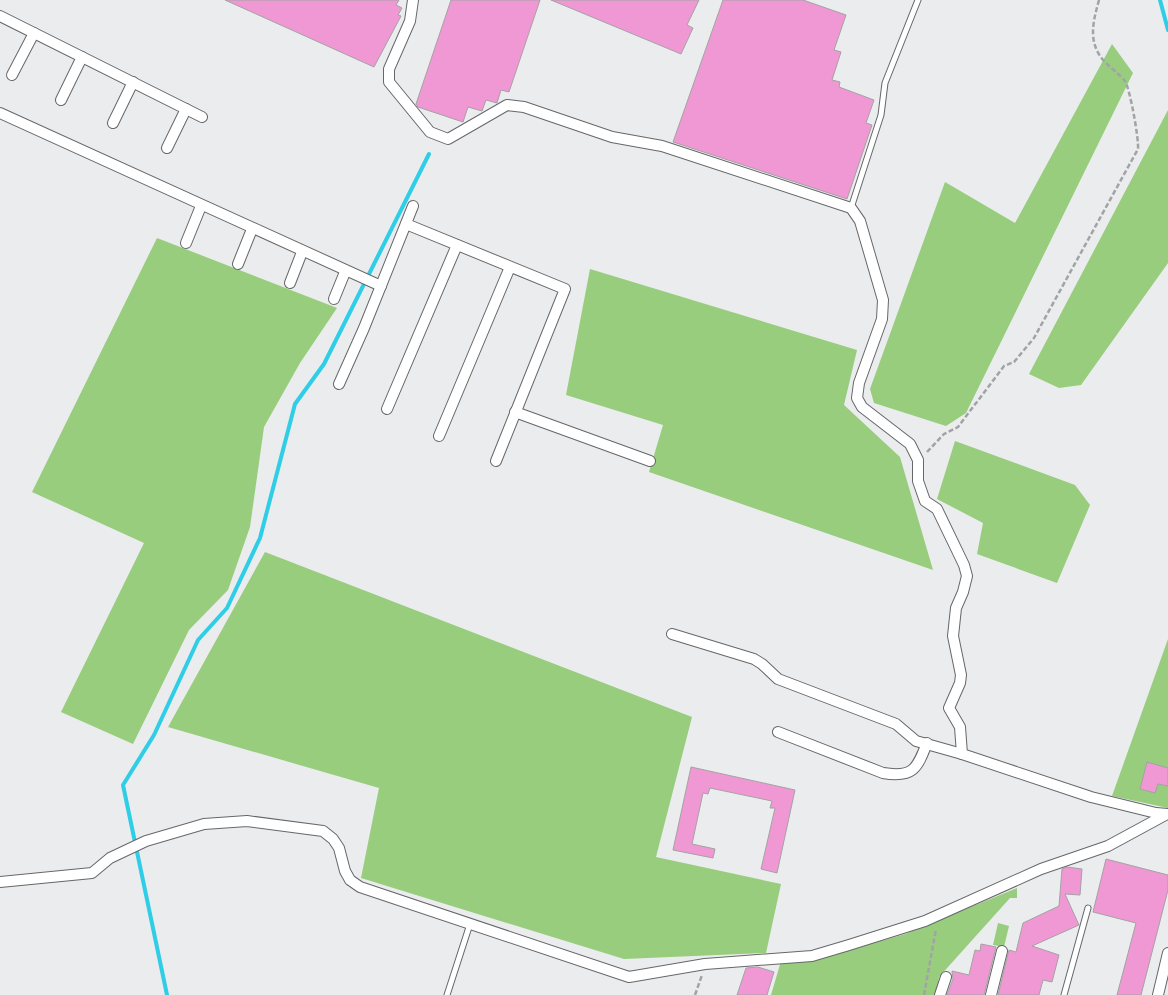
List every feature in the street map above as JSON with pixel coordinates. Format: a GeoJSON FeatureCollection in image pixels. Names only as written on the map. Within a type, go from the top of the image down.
{"type":"FeatureCollection","features":[{"type":"Feature","properties":{"kind":"street"},"geometry":{"type":"LineString","coordinates":[[413,0],[410,21],[389,69],[389,82],[430,132],[448,139],[507,105],[524,107],[612,137],[662,146],[851,208],[860,221],[883,300],[882,319],[858,383],[857,398],[862,407],[910,444],[918,460],[918,481],[925,501],[937,509],[964,565],[967,576],[954,621],[953,636],[961,675],[960,683],[949,708],[960,727],[962,754]]}},
{"type":"Feature","properties":{"kind":"street"},"geometry":{"type":"LineString","coordinates":[[0,16],[202,117]]}},
{"type":"Feature","properties":{"kind":"street"},"geometry":{"type":"LineString","coordinates":[[12,75],[34,33]]}},
{"type":"Feature","properties":{"kind":"street"},"geometry":{"type":"LineString","coordinates":[[61,100],[82,57]]}},
{"type":"Feature","properties":{"kind":"street"},"geometry":{"type":"LineString","coordinates":[[113,123],[134,82]]}},
{"type":"Feature","properties":{"kind":"street"},"geometry":{"type":"LineString","coordinates":[[167,148],[186,109]]}},
{"type":"Feature","properties":{"kind":"street"},"geometry":{"type":"LineString","coordinates":[[0,114],[345,272],[381,286]]}},
{"type":"Feature","properties":{"kind":"street"},"geometry":{"type":"LineString","coordinates":[[186,243],[201,206]]}},
{"type":"Feature","properties":{"kind":"street"},"geometry":{"type":"LineString","coordinates":[[339,384],[413,206]]}},
{"type":"Feature","properties":{"kind":"street"},"geometry":{"type":"LineString","coordinates":[[406,224],[565,289],[496,461]]}},
{"type":"Feature","properties":{"kind":"street"},"geometry":{"type":"LineString","coordinates":[[238,264],[252,229]]}},
{"type":"Feature","properties":{"kind":"street"},"geometry":{"type":"LineString","coordinates":[[387,409],[457,245]]}},
{"type":"Feature","properties":{"kind":"street"},"geometry":{"type":"LineString","coordinates":[[290,283],[302,252]]}},
{"type":"Feature","properties":{"kind":"street"},"geometry":{"type":"LineString","coordinates":[[439,436],[510,267]]}},
{"type":"Feature","properties":{"kind":"street"},"geometry":{"type":"LineString","coordinates":[[334,299],[345,272]]}},
{"type":"Feature","properties":{"kind":"street"},"geometry":{"type":"LineString","coordinates":[[515,412],[650,461]]}},
{"type":"Feature","properties":{"kind":"street"},"geometry":{"type":"LineString","coordinates":[[672,634],[754,659],[778,679],[896,724],[916,741],[962,754],[1091,797],[1168,814]]}},
{"type":"Feature","properties":{"kind":"street"},"geometry":{"type":"LineString","coordinates":[[778,732],[883,773],[897,776],[911,772],[918,765],[927,743]]}},
{"type":"Feature","properties":{"kind":"street"},"geometry":{"type":"LineString","coordinates":[[0,882],[92,873],[110,858],[146,841],[204,824],[248,821],[323,831],[333,839],[339,848],[345,871],[350,880],[360,887],[629,977],[705,964],[812,956],[925,921],[1041,869],[1108,846],[1168,814]]}},
{"type":"Feature","properties":{"kind":"street"},"geometry":{"type":"LineString","coordinates":[[992,995],[1002,951]]}},
{"type":"Feature","properties":{"kind":"street"},"geometry":{"type":"LineString","coordinates":[[1158,995],[1168,953]]}},
{"type":"Feature","properties":{"kind":"street"},"geometry":{"type":"LineString","coordinates":[[940,995],[946,977]]}},
{"type":"Feature","properties":{"kind":"lane"},"geometry":{"type":"LineString","coordinates":[[851,208],[881,115],[885,83],[918,0]]}},
{"type":"Feature","properties":{"kind":"lane"},"geometry":{"type":"LineString","coordinates":[[1064,995],[1088,908]]}},
{"type":"Feature","properties":{"kind":"lane"},"geometry":{"type":"LineString","coordinates":[[447,995],[470,923]]}},
{"type":"Feature","properties":{"kind":"path"},"geometry":{"type":"LineString","coordinates":[[918,460],[944,434],[958,427],[1004,366],[1014,362],[1034,338],[1138,149],[1139,137],[1131,108],[1128,87],[1124,80],[1103,60],[1096,49],[1093,39],[1092,25],[1100,0]]}},
{"type":"Feature","properties":{"kind":"path"},"geometry":{"type":"LineString","coordinates":[[924,995],[938,915]]}},
{"type":"Feature","properties":{"kind":"path"},"geometry":{"type":"LineString","coordinates":[[695,995],[705,964]]}},
{"type":"Feature","properties":{"kind":"green space"},"geometry":{"type":"Polygon","coordinates":[[[1112,44],[1133,73],[966,413],[946,426],[874,403],[870,389],[945,182],[1015,223],[1112,44]]]}},
{"type":"Feature","properties":{"kind":"green space"},"geometry":{"type":"Polygon","coordinates":[[[1168,110],[1168,263],[1081,385],[1059,388],[1029,374],[1168,110]]]}},
{"type":"Feature","properties":{"kind":"green space"},"geometry":{"type":"Polygon","coordinates":[[[157,238],[337,308],[300,363],[264,427],[250,527],[228,590],[189,630],[133,744],[61,712],[144,543],[32,492],[157,238]]]}},
{"type":"Feature","properties":{"kind":"green space"},"geometry":{"type":"Polygon","coordinates":[[[590,269],[857,350],[844,405],[900,457],[933,570],[649,472],[663,425],[566,395],[590,269]]]}},
{"type":"Feature","properties":{"kind":"green space"},"geometry":{"type":"Polygon","coordinates":[[[955,441],[1075,485],[1090,505],[1057,583],[977,554],[983,523],[937,499],[955,441]]]}},
{"type":"Feature","properties":{"kind":"green space"},"geometry":{"type":"Polygon","coordinates":[[[265,552],[692,717],[656,857],[781,884],[766,953],[624,959],[361,878],[379,788],[168,727],[265,552]]]}},
{"type":"Feature","properties":{"kind":"green space"},"geometry":{"type":"Polygon","coordinates":[[[1168,639],[1168,808],[1112,796],[1168,639]]]}},
{"type":"Feature","properties":{"kind":"green space"},"geometry":{"type":"Polygon","coordinates":[[[1017,888],[1017,898],[1010,898],[939,977],[936,995],[771,995],[781,961],[823,958],[905,934],[1017,888]]]}},
{"type":"Feature","properties":{"kind":"green space"},"geometry":{"type":"Polygon","coordinates":[[[998,923],[1009,926],[1004,947],[993,945],[998,923]]]}},
{"type":"Feature","properties":{"kind":"building"},"geometry":{"type":"Polygon","coordinates":[[[225,0],[399,0],[396,5],[402,8],[398,15],[401,16],[374,67],[225,0]]]}},
{"type":"Feature","properties":{"kind":"building"},"geometry":{"type":"Polygon","coordinates":[[[451,0],[540,0],[509,92],[501,90],[497,103],[486,100],[482,111],[468,107],[463,122],[418,107],[416,104],[451,0]]]}},
{"type":"Feature","properties":{"kind":"building"},"geometry":{"type":"Polygon","coordinates":[[[551,0],[699,0],[687,25],[693,28],[681,54],[551,0]]]}},
{"type":"Feature","properties":{"kind":"building"},"geometry":{"type":"Polygon","coordinates":[[[723,0],[803,0],[846,15],[834,50],[841,52],[832,80],[840,82],[839,87],[874,100],[866,123],[872,125],[847,199],[673,142],[723,0]]]}},
{"type":"Feature","properties":{"kind":"building"},"geometry":{"type":"Polygon","coordinates":[[[1147,762],[1168,768],[1168,786],[1158,784],[1155,793],[1140,789],[1147,762]]]}},
{"type":"Feature","properties":{"kind":"building"},"geometry":{"type":"Polygon","coordinates":[[[691,767],[795,790],[777,873],[761,869],[775,808],[770,808],[772,801],[710,788],[708,794],[703,793],[692,844],[715,849],[713,858],[673,850],[691,767]]]}},
{"type":"Feature","properties":{"kind":"building"},"geometry":{"type":"Polygon","coordinates":[[[1106,859],[1168,875],[1168,890],[1141,995],[1117,995],[1136,923],[1093,912],[1106,859]]]}},
{"type":"Feature","properties":{"kind":"building"},"geometry":{"type":"Polygon","coordinates":[[[1067,867],[1082,869],[1080,895],[1065,894],[1079,925],[1032,946],[1059,955],[1052,982],[1043,980],[1039,995],[998,995],[1009,950],[1016,952],[1023,923],[1059,906],[1062,869],[1067,867]]]}},
{"type":"Feature","properties":{"kind":"building"},"geometry":{"type":"Polygon","coordinates":[[[981,944],[996,947],[984,995],[947,995],[953,979],[952,971],[969,975],[975,950],[980,951],[981,944]]]}},
{"type":"Feature","properties":{"kind":"building"},"geometry":{"type":"Polygon","coordinates":[[[758,967],[774,972],[767,995],[737,995],[746,968],[758,967]]]}},
{"type":"Feature","properties":{"kind":"waterway"},"geometry":{"type":"LineString","coordinates":[[1160,0],[1168,30]]}},
{"type":"Feature","properties":{"kind":"waterway"},"geometry":{"type":"LineString","coordinates":[[167,995],[123,785],[154,735],[198,640],[227,608],[260,538],[295,404],[324,364],[429,154]]}}]}
